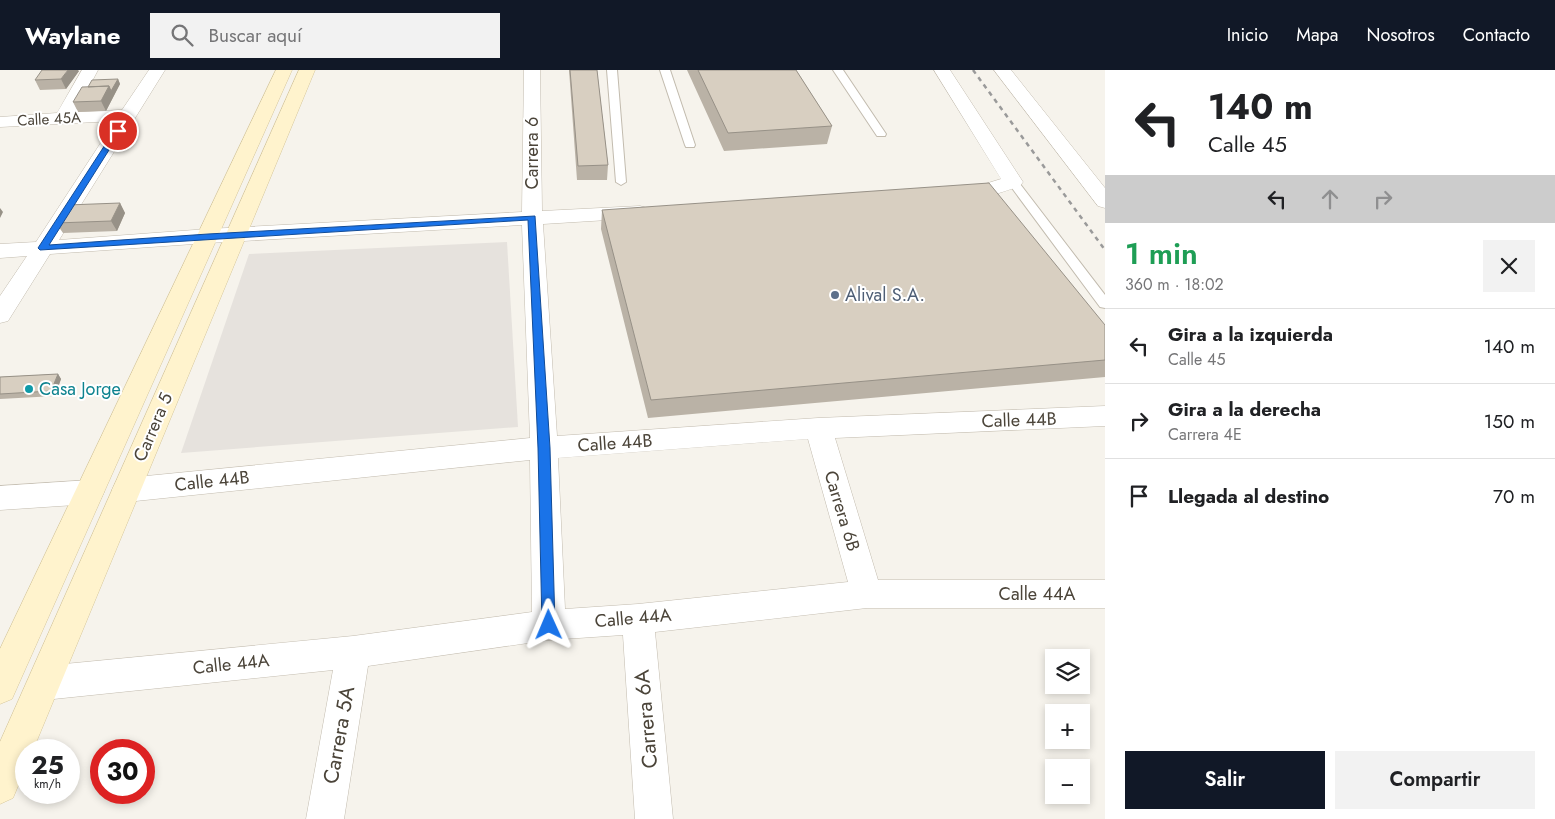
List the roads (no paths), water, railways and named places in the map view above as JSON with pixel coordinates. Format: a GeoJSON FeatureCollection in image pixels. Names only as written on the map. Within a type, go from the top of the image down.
{"type":"FeatureCollection","features":[{"type":"Feature","properties":{"kind":"main road","name":"Carrera 5"},"geometry":{"type":"LineString","coordinates":[[0,785],[126,490],[284,70]]}},
{"type":"Feature","properties":{"kind":"main road","name":"Carrera 5"},"geometry":{"type":"LineString","coordinates":[[0,687],[90,492],[306,70]]}},
{"type":"Feature","properties":{"kind":"street"},"geometry":{"type":"LineString","coordinates":[[64,118],[90,70]]}},
{"type":"Feature","properties":{"kind":"street"},"geometry":{"type":"LineString","coordinates":[[0,315],[157,70]]}},
{"type":"Feature","properties":{"kind":"street","name":"Carrera 6"},"geometry":{"type":"LineString","coordinates":[[532,70],[532,218],[544,448],[549,625]]}},
{"type":"Feature","properties":{"kind":"street"},"geometry":{"type":"LineString","coordinates":[[938,195],[977,193],[1013,182],[942,70]]}},
{"type":"Feature","properties":{"kind":"street"},"geometry":{"type":"LineString","coordinates":[[1002,70],[1105,202]]}},
{"type":"Feature","properties":{"kind":"street","name":"Calle 45A"},"geometry":{"type":"LineString","coordinates":[[0,122],[128,115]]}},
{"type":"Feature","properties":{"kind":"street"},"geometry":{"type":"LineString","coordinates":[[0,251],[661,210]]}},
{"type":"Feature","properties":{"kind":"street","name":"Calle 44B"},"geometry":{"type":"LineString","coordinates":[[126,490],[544,448],[818,428],[1105,416]]}},
{"type":"Feature","properties":{"kind":"street","name":"Carrera 6B"},"geometry":{"type":"LineString","coordinates":[[818,428],[867,594]]}},
{"type":"Feature","properties":{"kind":"street"},"geometry":{"type":"LineString","coordinates":[[0,498],[90,492]]}},
{"type":"Feature","properties":{"kind":"street","name":"Calle 44A"},"geometry":{"type":"LineString","coordinates":[[44,683],[353,652],[549,625],[638,619],[867,594],[1105,594]]}},
{"type":"Feature","properties":{"kind":"street","name":"Carrera 6A"},"geometry":{"type":"LineString","coordinates":[[638,619],[654,819]]}},
{"type":"Feature","properties":{"kind":"street","name":"Carrera 5A"},"geometry":{"type":"LineString","coordinates":[[325,819],[353,652]]}},
{"type":"Feature","properties":{"kind":"lane"},"geometry":{"type":"LineString","coordinates":[[612,70],[621,182]]}},
{"type":"Feature","properties":{"kind":"lane"},"geometry":{"type":"LineString","coordinates":[[665,70],[690,145]]}},
{"type":"Feature","properties":{"kind":"lane"},"geometry":{"type":"LineString","coordinates":[[838,70],[881,134]]}},
{"type":"Feature","properties":{"kind":"lane"},"geometry":{"type":"LineString","coordinates":[[1013,182],[1105,304]]}},
{"type":"Feature","properties":{"kind":"railway"},"geometry":{"type":"LineString","coordinates":[[973,70],[1105,250]]}},
{"type":"Feature","properties":{"kind":"place","name":"Alival S.A."},"geometry":{"type":"Point","coordinates":[835,295]}},
{"type":"Feature","properties":{"kind":"place","name":"Casa Jorge"},"geometry":{"type":"Point","coordinates":[29,389]}}]}
